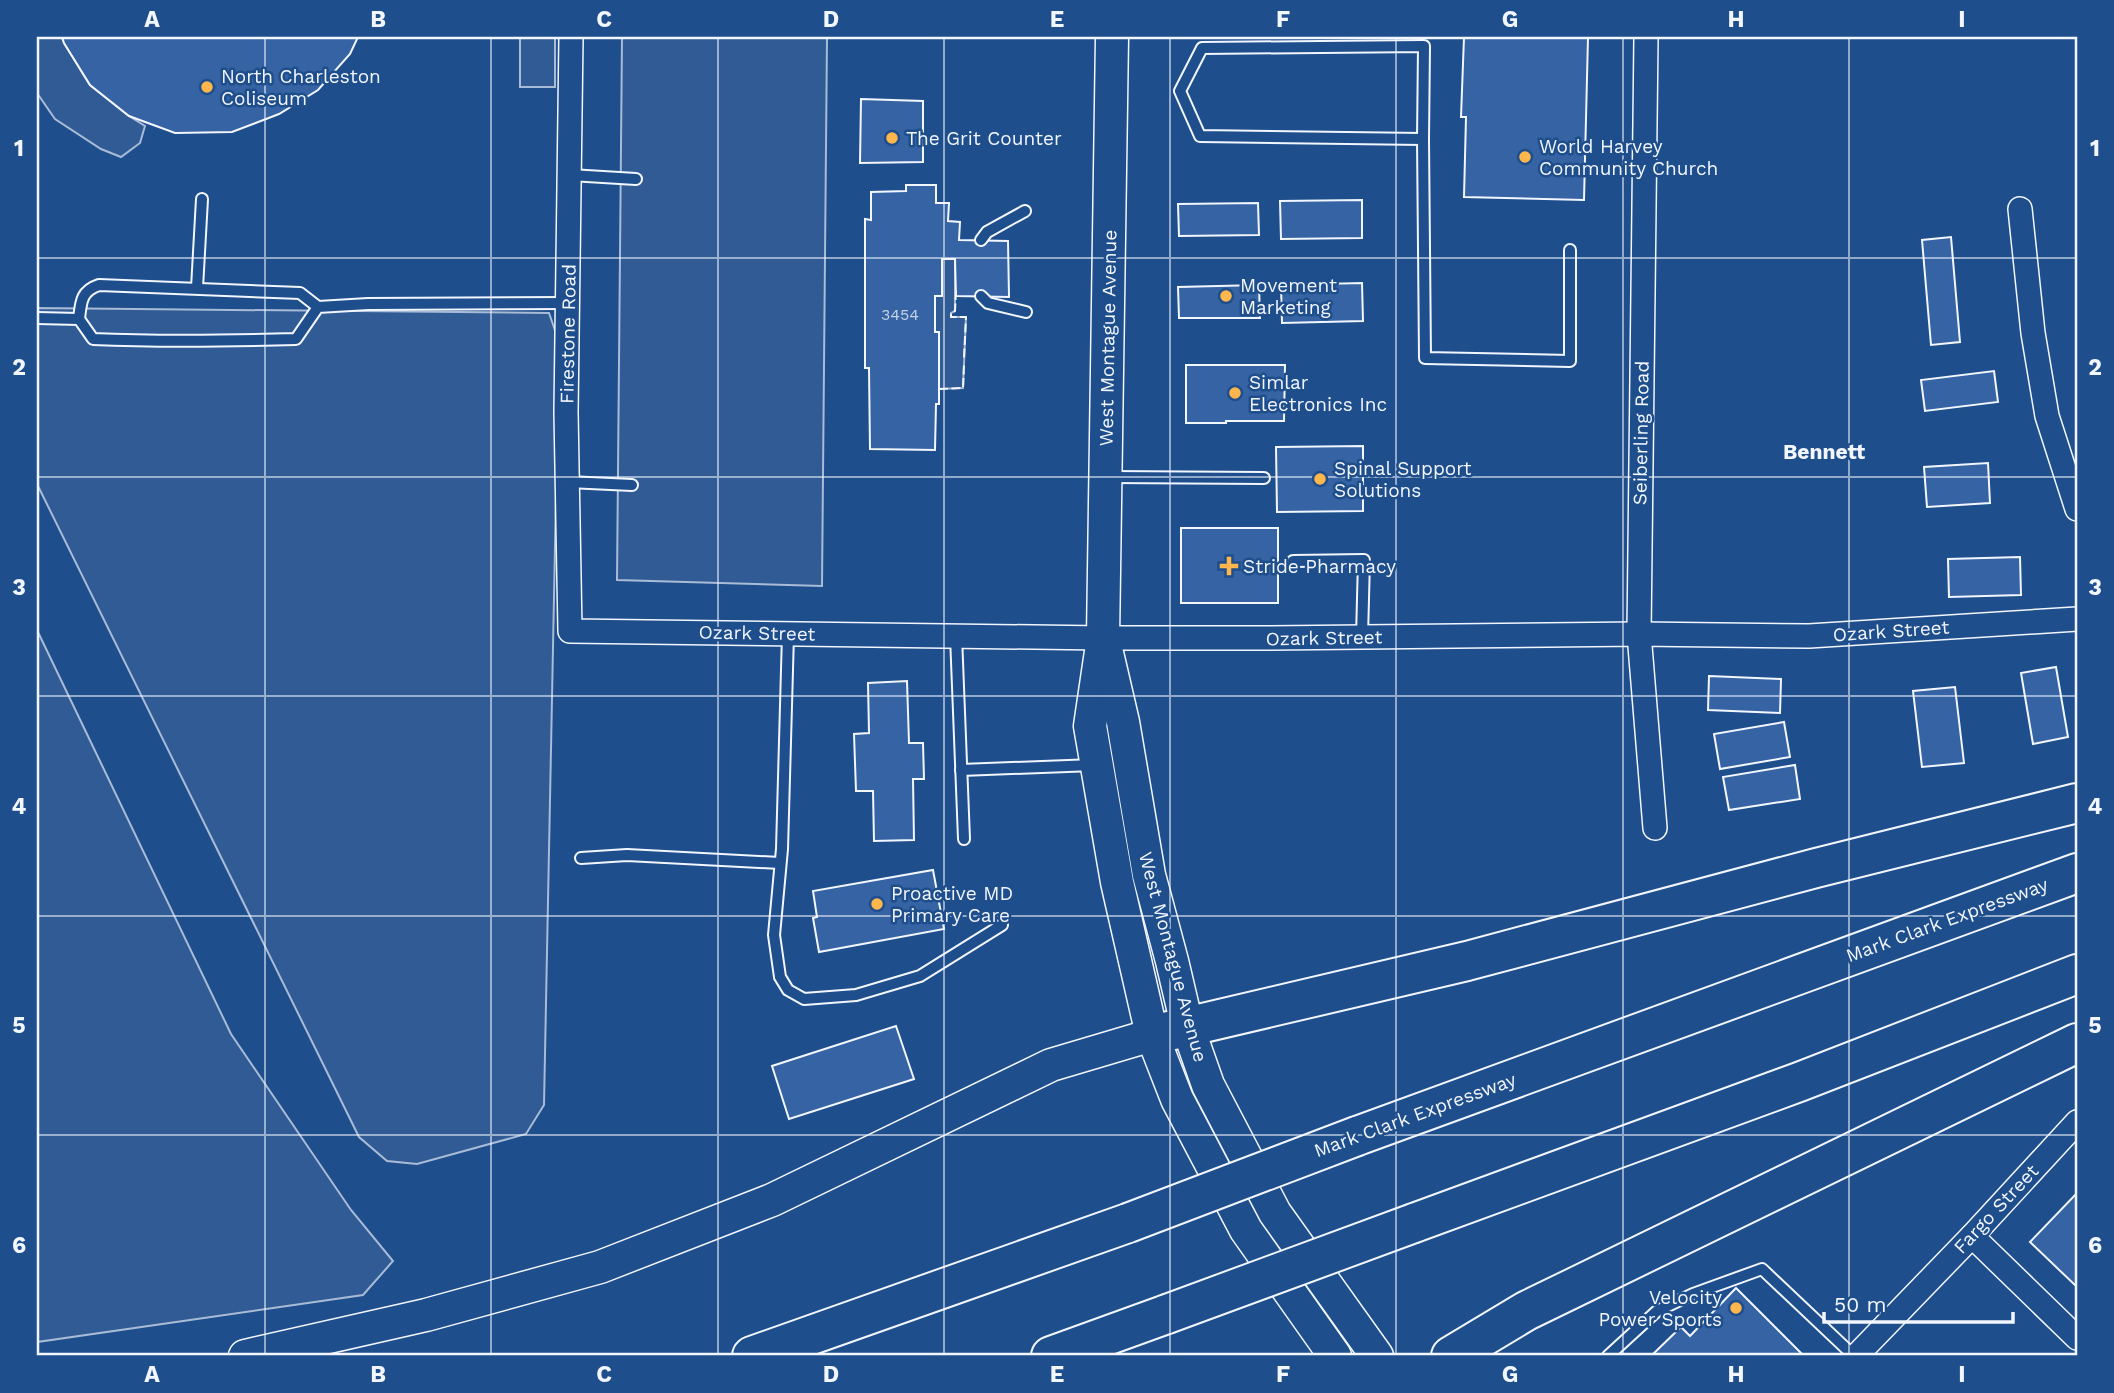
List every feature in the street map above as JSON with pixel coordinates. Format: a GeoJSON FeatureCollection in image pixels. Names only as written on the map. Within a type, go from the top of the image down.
{"type":"FeatureCollection","features":[{"type":"Feature","properties":{"kind":"highway"},"geometry":{"type":"LineString","coordinates":[[1170,1030],[1467,961],[1816,868],[2077,803]]}},
{"type":"Feature","properties":{"kind":"highway","name":"Mark Clark Expressway"},"geometry":{"type":"LineString","coordinates":[[752,1356],[1128,1223],[1357,1136],[2077,873]]}},
{"type":"Feature","properties":{"kind":"highway"},"geometry":{"type":"LineString","coordinates":[[1051,1356],[1799,1082],[2077,974]]}},
{"type":"Feature","properties":{"kind":"highway"},"geometry":{"type":"LineString","coordinates":[[1451,1356],[1526,1311],[2077,1043]]}},
{"type":"Feature","properties":{"kind":"main road","name":"West Montague Avenue"},"geometry":{"type":"LineString","coordinates":[[1112,37],[1104,638],[1090,726],[1117,882],[1170,1030],[1208,1085],[1275,1213],[1377,1356]]}},
{"type":"Feature","properties":{"kind":"main road","name":"West Montague Avenue"},"geometry":{"type":"LineString","coordinates":[[1104,638],[1124,722],[1149,875],[1172,961],[1170,1030],[1177,1099],[1246,1230],[1335,1356]]}},
{"type":"Feature","properties":{"kind":"main road"},"geometry":{"type":"LineString","coordinates":[[245,1356],[426,1315],[600,1267],[772,1200],[1051,1065],[1170,1030]]}},
{"type":"Feature","properties":{"kind":"street","name":"Firestone Road"},"geometry":{"type":"LineString","coordinates":[[570,631],[566,412],[571,37]]}},
{"type":"Feature","properties":{"kind":"street","name":"Seiberling Road"},"geometry":{"type":"LineString","coordinates":[[1646,37],[1639,634],[1655,828]]}},
{"type":"Feature","properties":{"kind":"street"},"geometry":{"type":"LineString","coordinates":[[2020,209],[2033,332],[2047,416],[2077,509]]}},
{"type":"Feature","properties":{"kind":"street","name":"Ozark Street"},"geometry":{"type":"LineString","coordinates":[[570,631],[1104,638],[1639,634],[1810,636],[2077,619]]}},
{"type":"Feature","properties":{"kind":"street","name":"Fargo Street"},"geometry":{"type":"LineString","coordinates":[[1855,1356],[2076,1126]]}},
{"type":"Feature","properties":{"kind":"street"},"geometry":{"type":"LineString","coordinates":[[1972,1236],[2077,1338]]}},
{"type":"Feature","properties":{"kind":"lane"},"geometry":{"type":"LineString","coordinates":[[1423,139],[1200,136],[1180,91],[1202,48],[1424,46],[1425,358],[1570,361],[1570,250]]}},
{"type":"Feature","properties":{"kind":"lane"},"geometry":{"type":"LineString","coordinates":[[570,176],[636,179]]}},
{"type":"Feature","properties":{"kind":"lane"},"geometry":{"type":"LineString","coordinates":[[197,288],[202,199]]}},
{"type":"Feature","properties":{"kind":"lane"},"geometry":{"type":"LineString","coordinates":[[981,240],[987,232],[1025,211]]}},
{"type":"Feature","properties":{"kind":"lane"},"geometry":{"type":"LineString","coordinates":[[318,307],[296,339],[162,342],[93,339],[79,319],[82,296],[90,288],[99,285],[300,293],[318,307],[368,304],[568,303]]}},
{"type":"Feature","properties":{"kind":"lane"},"geometry":{"type":"LineString","coordinates":[[981,296],[988,303],[1026,312]]}},
{"type":"Feature","properties":{"kind":"lane"},"geometry":{"type":"LineString","coordinates":[[37,318],[79,319]]}},
{"type":"Feature","properties":{"kind":"lane"},"geometry":{"type":"LineString","coordinates":[[1106,477],[1264,478]]}},
{"type":"Feature","properties":{"kind":"lane"},"geometry":{"type":"LineString","coordinates":[[568,482],[632,485]]}},
{"type":"Feature","properties":{"kind":"lane"},"geometry":{"type":"LineString","coordinates":[[1293,561],[1364,560],[1362,637]]}},
{"type":"Feature","properties":{"kind":"lane"},"geometry":{"type":"LineString","coordinates":[[788,634],[780,863],[774,935],[780,977],[788,990],[804,999],[856,995],[920,976],[1002,925]]}},
{"type":"Feature","properties":{"kind":"lane"},"geometry":{"type":"LineString","coordinates":[[956,636],[964,839]]}},
{"type":"Feature","properties":{"kind":"lane"},"geometry":{"type":"LineString","coordinates":[[961,770],[1097,765]]}},
{"type":"Feature","properties":{"kind":"lane"},"geometry":{"type":"LineString","coordinates":[[581,858],[627,855],[780,863]]}},
{"type":"Feature","properties":{"kind":"lane"},"geometry":{"type":"LineString","coordinates":[[1608,1356],[1657,1311],[1693,1294],[1762,1269],[1855,1356]]}},
{"type":"Feature","properties":{"kind":"shaded area"},"geometry":{"type":"Polygon","coordinates":[[[37,37],[62,37],[90,85],[145,126],[140,143],[121,157],[101,149],[55,119],[37,93],[37,37]]]}},
{"type":"Feature","properties":{"kind":"shaded area"},"geometry":{"type":"Polygon","coordinates":[[[520,37],[555,37],[555,87],[520,87],[520,37]]]}},
{"type":"Feature","properties":{"kind":"shaded area"},"geometry":{"type":"Polygon","coordinates":[[[622,37],[827,37],[822,586],[617,580],[622,37]]]}},
{"type":"Feature","properties":{"kind":"shaded area"},"geometry":{"type":"Polygon","coordinates":[[[942,259],[955,259],[955,311],[951,313],[951,317],[966,317],[963,388],[939,389],[939,332],[935,332],[935,296],[942,296],[942,259]]]}},
{"type":"Feature","properties":{"kind":"shaded area"},"geometry":{"type":"Polygon","coordinates":[[[37,308],[549,313],[559,342],[544,1105],[526,1134],[417,1164],[387,1161],[359,1137],[37,484],[37,308]]]}},
{"type":"Feature","properties":{"kind":"shaded area"},"geometry":{"type":"Polygon","coordinates":[[[37,630],[231,1034],[351,1210],[393,1261],[363,1295],[37,1342],[37,630]]]}},
{"type":"Feature","properties":{"kind":"building","name":"North Charleston Coliseum"},"geometry":{"type":"Polygon","coordinates":[[[62,37],[358,37],[350,54],[318,90],[279,114],[232,132],[175,133],[129,116],[90,85],[62,37]]]}},
{"type":"Feature","properties":{"kind":"building","name":"World Harvey Community Church"},"geometry":{"type":"Polygon","coordinates":[[[1464,37],[1588,37],[1584,200],[1464,197],[1466,117],[1461,117],[1464,37]]]}},
{"type":"Feature","properties":{"kind":"building","name":"The Grit Counter"},"geometry":{"type":"Polygon","coordinates":[[[861,99],[923,101],[923,162],[860,163],[861,99]]]}},
{"type":"Feature","properties":{"kind":"building"},"geometry":{"type":"Polygon","coordinates":[[[906,185],[936,185],[936,203],[949,203],[948,221],[960,222],[959,240],[1008,241],[1009,297],[956,296],[955,259],[942,259],[942,296],[935,296],[935,332],[939,332],[939,404],[936,404],[935,450],[870,449],[869,368],[865,368],[865,219],[871,220],[871,192],[906,191],[906,185]]]}},
{"type":"Feature","properties":{"kind":"building"},"geometry":{"type":"Polygon","coordinates":[[[1362,200],[1362,238],[1281,239],[1280,201],[1362,200]]]}},
{"type":"Feature","properties":{"kind":"building"},"geometry":{"type":"Polygon","coordinates":[[[1258,203],[1259,235],[1179,236],[1178,204],[1258,203]]]}},
{"type":"Feature","properties":{"kind":"building"},"geometry":{"type":"Polygon","coordinates":[[[1951,237],[1960,342],[1931,345],[1922,240],[1951,237]]]}},
{"type":"Feature","properties":{"kind":"building"},"geometry":{"type":"Polygon","coordinates":[[[1362,283],[1363,321],[1282,323],[1281,285],[1362,283]]]}},
{"type":"Feature","properties":{"kind":"building"},"geometry":{"type":"Polygon","coordinates":[[[1259,285],[1260,318],[1179,318],[1178,287],[1259,285]]]}},
{"type":"Feature","properties":{"kind":"building","name":"Simlar Electronics Inc"},"geometry":{"type":"Polygon","coordinates":[[[1186,365],[1285,365],[1284,421],[1186,423],[1186,365]]]}},
{"type":"Feature","properties":{"kind":"building"},"geometry":{"type":"Polygon","coordinates":[[[1994,371],[1998,402],[1925,411],[1921,380],[1994,371]]]}},
{"type":"Feature","properties":{"kind":"building","name":"Spinal Support Solutions"},"geometry":{"type":"Polygon","coordinates":[[[1363,446],[1363,511],[1277,512],[1276,447],[1363,446]]]}},
{"type":"Feature","properties":{"kind":"building"},"geometry":{"type":"Polygon","coordinates":[[[1988,463],[1990,503],[1927,507],[1924,467],[1988,463]]]}},
{"type":"Feature","properties":{"kind":"building","name":"Stride Pharmacy"},"geometry":{"type":"Polygon","coordinates":[[[1181,528],[1278,528],[1278,603],[1181,603],[1181,528]]]}},
{"type":"Feature","properties":{"kind":"building"},"geometry":{"type":"Polygon","coordinates":[[[2020,557],[2021,595],[1949,597],[1948,559],[2020,557]]]}},
{"type":"Feature","properties":{"kind":"building"},"geometry":{"type":"Polygon","coordinates":[[[2056,667],[2068,737],[2033,744],[2021,673],[2056,667]]]}},
{"type":"Feature","properties":{"kind":"building"},"geometry":{"type":"Polygon","coordinates":[[[1709,676],[1781,679],[1780,713],[1708,710],[1709,676]]]}},
{"type":"Feature","properties":{"kind":"building"},"geometry":{"type":"Polygon","coordinates":[[[907,681],[909,743],[923,743],[924,779],[913,779],[914,840],[874,841],[873,791],[856,791],[854,734],[869,733],[868,683],[907,681]]]}},
{"type":"Feature","properties":{"kind":"building"},"geometry":{"type":"Polygon","coordinates":[[[1955,687],[1964,763],[1922,767],[1913,691],[1955,687]]]}},
{"type":"Feature","properties":{"kind":"building"},"geometry":{"type":"Polygon","coordinates":[[[1784,722],[1790,757],[1720,769],[1714,734],[1784,722]]]}},
{"type":"Feature","properties":{"kind":"building"},"geometry":{"type":"Polygon","coordinates":[[[1795,765],[1800,799],[1729,810],[1723,777],[1795,765]]]}},
{"type":"Feature","properties":{"kind":"building","name":"Proactive MD Primary Care"},"geometry":{"type":"Polygon","coordinates":[[[933,870],[944,929],[819,952],[813,918],[817,917],[813,891],[933,870]]]}},
{"type":"Feature","properties":{"kind":"building"},"geometry":{"type":"Polygon","coordinates":[[[896,1026],[914,1079],[789,1119],[772,1066],[896,1026]]]}},
{"type":"Feature","properties":{"kind":"building"},"geometry":{"type":"Polygon","coordinates":[[[2077,1193],[2077,1287],[2030,1242],[2077,1193]]]}},
{"type":"Feature","properties":{"kind":"building","name":"Velocity Power Sports"},"geometry":{"type":"Polygon","coordinates":[[[1736,1288],[1804,1356],[1651,1356],[1681,1327],[1690,1336],[1736,1288]]]}},
{"type":"Feature","properties":{"kind":"fence"},"geometry":{"type":"LineString","coordinates":[[956,291],[955,311],[951,313],[951,317],[966,317],[964,358]]}},
{"type":"Feature","properties":{"kind":"fence"},"geometry":{"type":"LineString","coordinates":[[939,389],[963,388],[964,365]]}},
{"type":"Feature","properties":{"kind":"place","name":"North Charleston Coliseum"},"geometry":{"type":"Point","coordinates":[207,87]}},
{"type":"Feature","properties":{"kind":"place","name":"The Grit Counter"},"geometry":{"type":"Point","coordinates":[892,138]}},
{"type":"Feature","properties":{"kind":"place","name":"World Harvey Community Church"},"geometry":{"type":"Point","coordinates":[1525,157]}},
{"type":"Feature","properties":{"kind":"place","name":"Movement Marketing"},"geometry":{"type":"Point","coordinates":[1226,296]}},
{"type":"Feature","properties":{"kind":"place","name":"Simlar Electronics Inc"},"geometry":{"type":"Point","coordinates":[1235,393]}},
{"type":"Feature","properties":{"kind":"place","name":"Spinal Support Solutions"},"geometry":{"type":"Point","coordinates":[1320,479]}},
{"type":"Feature","properties":{"kind":"place","name":"Stride Pharmacy"},"geometry":{"type":"Point","coordinates":[1229,566]}},
{"type":"Feature","properties":{"kind":"place","name":"Proactive MD Primary Care"},"geometry":{"type":"Point","coordinates":[877,904]}},
{"type":"Feature","properties":{"kind":"place","name":"Velocity Power Sports"},"geometry":{"type":"Point","coordinates":[1736,1308]}},
{"type":"Feature","properties":{"kind":"district","name":"Bennett"},"geometry":{"type":"Point","coordinates":[1824,451]}}]}
